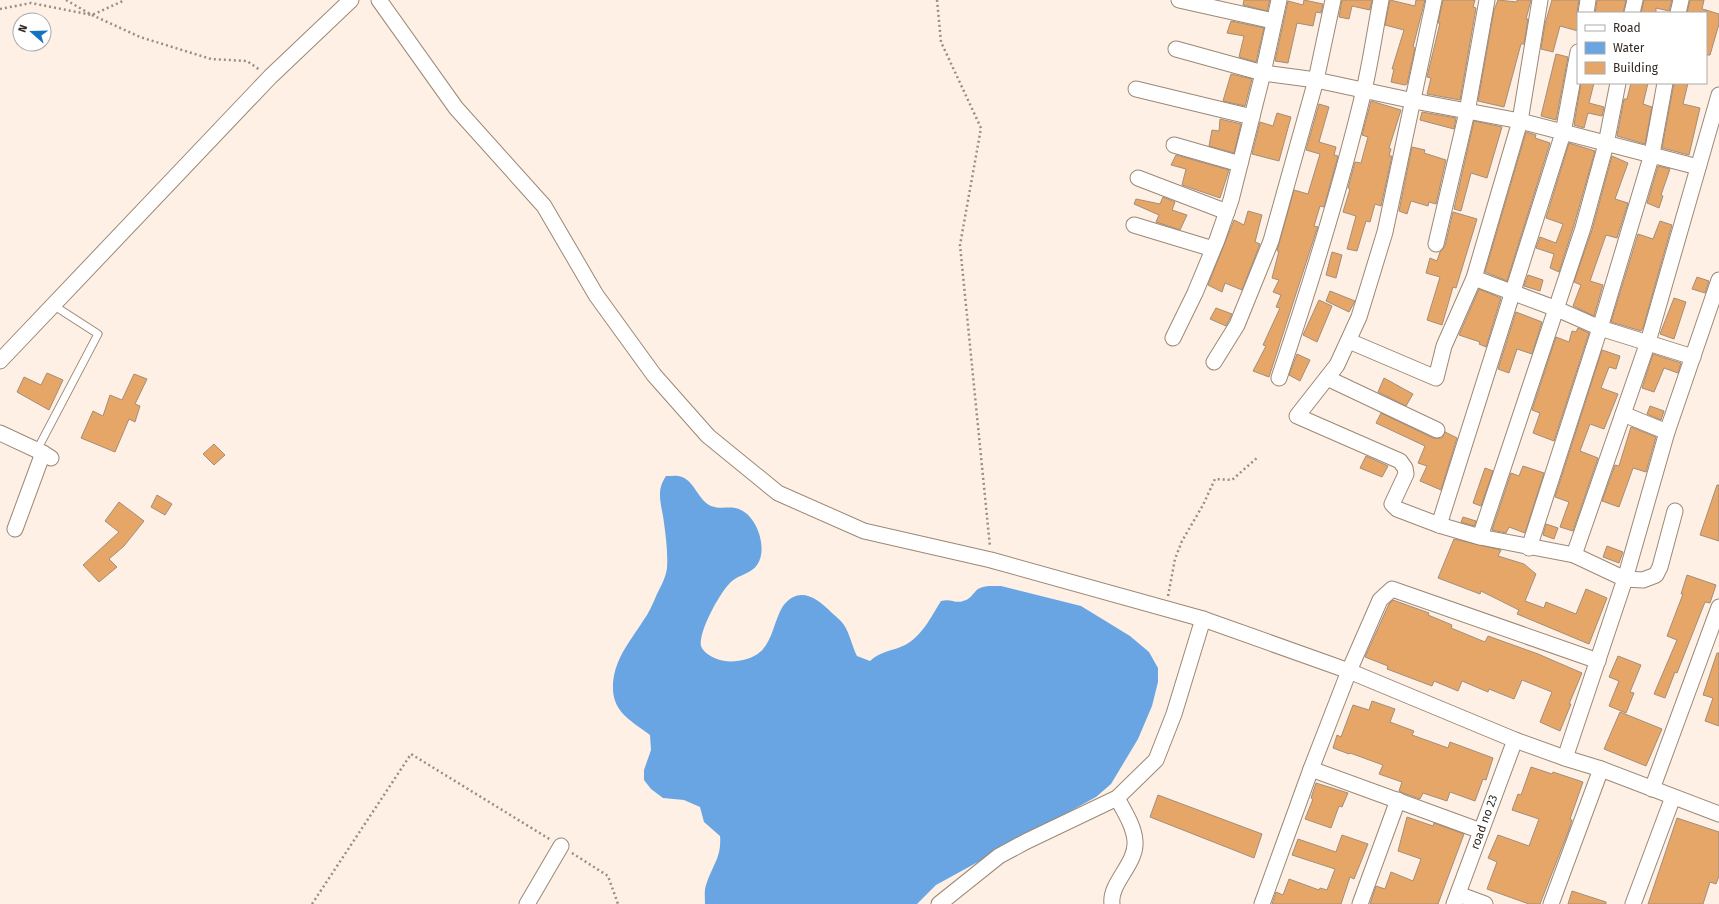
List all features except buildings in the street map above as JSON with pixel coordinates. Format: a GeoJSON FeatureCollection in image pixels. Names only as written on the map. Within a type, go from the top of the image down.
{"type":"FeatureCollection","features":[{"type":"Feature","properties":{"kind":"street"},"geometry":{"type":"LineString","coordinates":[[0,361],[270,77],[351,0]]}},
{"type":"Feature","properties":{"kind":"street"},"geometry":{"type":"LineString","coordinates":[[379,0],[456,108],[544,206],[596,294],[654,375],[708,436],[778,493],[864,531],[991,560],[1203,619],[1349,671],[1514,740],[1601,769],[1719,814]]}},
{"type":"Feature","properties":{"kind":"street"},"geometry":{"type":"LineString","coordinates":[[1179,0],[1273,21]]}},
{"type":"Feature","properties":{"kind":"street"},"geometry":{"type":"LineString","coordinates":[[1173,338],[1195,293],[1227,212],[1263,73],[1278,0]]}},
{"type":"Feature","properties":{"kind":"street"},"geometry":{"type":"LineString","coordinates":[[1214,362],[1237,326],[1271,242],[1316,80],[1333,0]]}},
{"type":"Feature","properties":{"kind":"street"},"geometry":{"type":"LineString","coordinates":[[1279,378],[1313,278],[1364,89],[1381,0]]}},
{"type":"Feature","properties":{"kind":"street"},"geometry":{"type":"LineString","coordinates":[[1434,0],[1414,102],[1385,232],[1359,316],[1337,365],[1297,416],[1400,461],[1405,468],[1406,474],[1392,504],[1397,509],[1439,525],[1480,537],[1529,548],[1574,555],[1625,579],[1643,580],[1656,575],[1660,567],[1675,511]]}},
{"type":"Feature","properties":{"kind":"street"},"geometry":{"type":"LineString","coordinates":[[1436,244],[1467,112],[1488,0]]}},
{"type":"Feature","properties":{"kind":"street"},"geometry":{"type":"LineString","coordinates":[[1349,341],[1436,378],[1444,346],[1474,278],[1520,121],[1540,0]]}},
{"type":"Feature","properties":{"kind":"street"},"geometry":{"type":"LineString","coordinates":[[1586,12],[1588,0]]}},
{"type":"Feature","properties":{"kind":"street"},"geometry":{"type":"LineString","coordinates":[[1632,12],[1634,0]]}},
{"type":"Feature","properties":{"kind":"street"},"geometry":{"type":"LineString","coordinates":[[1678,12],[1681,0]]}},
{"type":"Feature","properties":{"kind":"street"},"geometry":{"type":"LineString","coordinates":[[1176,49],[1263,73],[1316,80],[1364,89],[1414,102],[1520,121],[1698,167]]}},
{"type":"Feature","properties":{"kind":"street"},"geometry":{"type":"LineString","coordinates":[[1439,525],[1562,133],[1577,57]]}},
{"type":"Feature","properties":{"kind":"street"},"geometry":{"type":"LineString","coordinates":[[1480,537],[1583,228],[1606,144],[1618,84]]}},
{"type":"Feature","properties":{"kind":"street"},"geometry":{"type":"LineString","coordinates":[[1529,548],[1600,328],[1652,154],[1665,84]]}},
{"type":"Feature","properties":{"kind":"street"},"geometry":{"type":"LineString","coordinates":[[1136,89],[1252,117]]}},
{"type":"Feature","properties":{"kind":"street"},"geometry":{"type":"LineString","coordinates":[[1574,555],[1648,342],[1719,95]]}},
{"type":"Feature","properties":{"kind":"street"},"geometry":{"type":"LineString","coordinates":[[1174,145],[1240,164]]}},
{"type":"Feature","properties":{"kind":"street"},"geometry":{"type":"LineString","coordinates":[[1138,178],[1227,212]]}},
{"type":"Feature","properties":{"kind":"street"},"geometry":{"type":"LineString","coordinates":[[1134,226],[1213,249]]}},
{"type":"Feature","properties":{"kind":"street"},"geometry":{"type":"LineString","coordinates":[[1474,278],[1557,309],[1600,328],[1693,357]]}},
{"type":"Feature","properties":{"kind":"street"},"geometry":{"type":"LineString","coordinates":[[1565,758],[1625,579],[1667,432],[1719,280]]}},
{"type":"Feature","properties":{"kind":"street"},"geometry":{"type":"LineString","coordinates":[[1327,378],[1438,430]]}},
{"type":"Feature","properties":{"kind":"street"},"geometry":{"type":"LineString","coordinates":[[1623,414],[1667,432]]}},
{"type":"Feature","properties":{"kind":"street"},"geometry":{"type":"LineString","coordinates":[[0,433],[44,454],[14,528]]}},
{"type":"Feature","properties":{"kind":"street"},"geometry":{"type":"LineString","coordinates":[[1262,904],[1311,769],[1349,671],[1380,600],[1392,589],[1598,661]]}},
{"type":"Feature","properties":{"kind":"street"},"geometry":{"type":"LineString","coordinates":[[1652,789],[1719,607]]}},
{"type":"Feature","properties":{"kind":"street"},"geometry":{"type":"LineString","coordinates":[[939,904],[999,856],[1117,798],[1156,760],[1174,714],[1203,619]]}},
{"type":"Feature","properties":{"kind":"street","name":"road no 23"},"geometry":{"type":"LineString","coordinates":[[1456,899],[1514,740]]}},
{"type":"Feature","properties":{"kind":"street"},"geometry":{"type":"LineString","coordinates":[[1311,769],[1481,831]]}},
{"type":"Feature","properties":{"kind":"street"},"geometry":{"type":"LineString","coordinates":[[1551,904],[1601,769]]}},
{"type":"Feature","properties":{"kind":"street"},"geometry":{"type":"LineString","coordinates":[[1633,904],[1673,797]]}},
{"type":"Feature","properties":{"kind":"street"},"geometry":{"type":"LineString","coordinates":[[1112,904],[1116,887],[1130,863],[1135,841],[1129,819],[1117,798]]}},
{"type":"Feature","properties":{"kind":"street"},"geometry":{"type":"LineString","coordinates":[[1360,904],[1398,800]]}},
{"type":"Feature","properties":{"kind":"street"},"geometry":{"type":"LineString","coordinates":[[527,904],[561,846]]}},
{"type":"Feature","properties":{"kind":"street"},"geometry":{"type":"LineString","coordinates":[[1456,899],[1485,904]]}},
{"type":"Feature","properties":{"kind":"lane"},"geometry":{"type":"LineString","coordinates":[[44,454],[98,334],[53,305]]}},
{"type":"Feature","properties":{"kind":"path"},"geometry":{"type":"LineString","coordinates":[[66,0],[92,15],[140,37],[211,59],[247,61],[270,77]]}},
{"type":"Feature","properties":{"kind":"path"},"geometry":{"type":"LineString","coordinates":[[0,8],[32,4],[92,15],[125,0]]}},
{"type":"Feature","properties":{"kind":"path"},"geometry":{"type":"LineString","coordinates":[[937,0],[941,42],[981,128],[960,245],[991,560]]}},
{"type":"Feature","properties":{"kind":"path"},"geometry":{"type":"LineString","coordinates":[[1166,608],[1175,559],[1182,541],[1215,479],[1232,480],[1258,457]]}},
{"type":"Feature","properties":{"kind":"path"},"geometry":{"type":"LineString","coordinates":[[312,904],[411,754],[608,876],[618,904]]}},
{"type":"Feature","properties":{"kind":"water"},"geometry":{"type":"Polygon","coordinates":[[[666,476],[679,476],[686,479],[703,500],[711,506],[741,510],[752,520],[760,535],[762,551],[757,565],[755,568],[735,579],[727,586],[711,612],[703,631],[701,640],[702,648],[712,657],[722,661],[739,661],[751,658],[760,652],[771,636],[783,606],[795,596],[802,595],[814,598],[840,620],[846,629],[857,656],[870,661],[878,655],[905,645],[916,637],[926,626],[941,601],[948,600],[960,602],[970,598],[978,589],[986,586],[1001,586],[1081,606],[1130,636],[1149,652],[1158,668],[1158,682],[1152,706],[1138,739],[1111,784],[1096,797],[936,885],[917,904],[705,904],[705,887],[720,850],[720,836],[704,822],[700,807],[684,800],[663,798],[651,789],[644,780],[644,770],[651,750],[650,735],[631,721],[621,711],[614,698],[613,690],[615,670],[622,653],[649,611],[666,571],[667,546],[660,493],[666,476]]]}}]}
